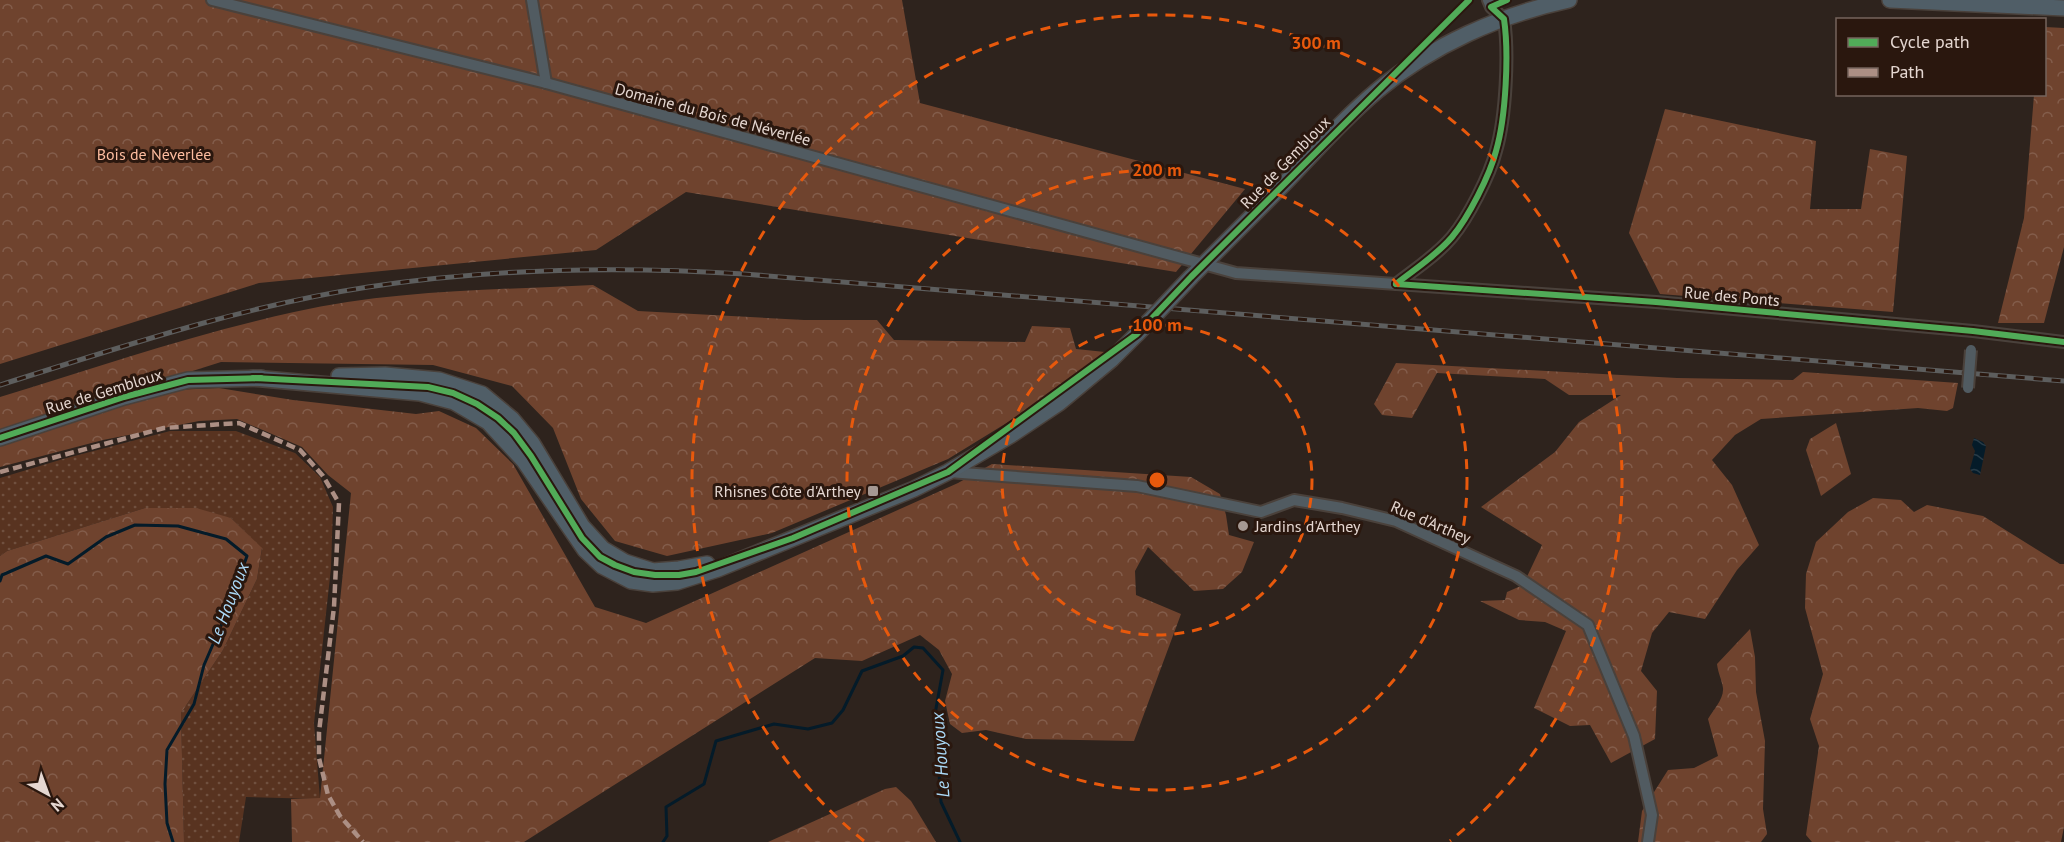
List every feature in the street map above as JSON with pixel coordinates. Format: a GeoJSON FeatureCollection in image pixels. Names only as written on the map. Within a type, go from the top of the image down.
{"type":"FeatureCollection","features":[{"type":"Feature","properties":{"kind":"main road","name":"Rue de Gembloux"},"geometry":{"type":"LineString","coordinates":[[793,538],[914,489],[948,472],[1011,435],[1059,403],[1112,359],[1331,133],[1378,90],[1425,56],[1475,30],[1546,5],[1569,0]]}},
{"type":"Feature","properties":{"kind":"main road"},"geometry":{"type":"LineString","coordinates":[[1890,0],[2064,8]]}},
{"type":"Feature","properties":{"kind":"main road"},"geometry":{"type":"LineString","coordinates":[[253,378],[385,375],[440,380],[482,394],[512,419],[532,443],[582,526],[603,549],[625,562],[653,571],[679,569],[739,556],[793,538]]}},
{"type":"Feature","properties":{"kind":"main road","name":"Rue de Gembloux"},"geometry":{"type":"LineString","coordinates":[[0,438],[124,397],[188,380],[253,378]]}},
{"type":"Feature","properties":{"kind":"main road"},"geometry":{"type":"LineString","coordinates":[[253,378],[410,392],[454,402],[488,422],[524,461],[585,550],[602,566],[631,581],[653,584],[677,582],[718,569],[793,538]]}},
{"type":"Feature","properties":{"kind":"street","name":"Domaine du Bois de Néverlée"},"geometry":{"type":"LineString","coordinates":[[212,0],[546,83],[1204,264]]}},
{"type":"Feature","properties":{"kind":"street"},"geometry":{"type":"LineString","coordinates":[[532,0],[546,83]]}},
{"type":"Feature","properties":{"kind":"street"},"geometry":{"type":"LineString","coordinates":[[1396,284],[1452,236],[1474,204],[1496,152],[1504,90],[1505,31],[1504,19],[1491,8],[1488,0]]}},
{"type":"Feature","properties":{"kind":"street","name":"Rue des Ponts"},"geometry":{"type":"LineString","coordinates":[[1204,264],[1236,273],[1656,302],[1973,331],[2064,342]]}},
{"type":"Feature","properties":{"kind":"street"},"geometry":{"type":"LineString","coordinates":[[1968,388],[1973,331]]}},
{"type":"Feature","properties":{"kind":"street","name":"Rue d'Arthey"},"geometry":{"type":"LineString","coordinates":[[948,472],[1137,486],[1261,512],[1294,500],[1342,508],[1396,521],[1516,576],[1588,625],[1634,736],[1653,815],[1648,842]]}},
{"type":"Feature","properties":{"kind":"shaded area"},"geometry":{"type":"Polygon","coordinates":[[[170,431],[236,431],[295,453],[320,477],[333,507],[331,568],[314,723],[320,799],[246,797],[239,842],[184,842],[181,713],[223,650],[257,579],[262,549],[231,518],[145,508],[7,551],[0,556],[0,478],[170,431]]]}},
{"type":"Feature","properties":{"kind":"green space","name":"Bois de Néverlée"},"geometry":{"type":"Polygon","coordinates":[[[0,0],[902,0],[920,103],[1245,189],[1176,272],[686,192],[596,250],[259,283],[0,364],[0,0]]]}},
{"type":"Feature","properties":{"kind":"green space"},"geometry":{"type":"Polygon","coordinates":[[[2046,27],[2064,28],[2064,247],[2044,323],[1998,323],[2024,218],[2034,96],[2046,96],[2046,27]]]}},
{"type":"Feature","properties":{"kind":"green space"},"geometry":{"type":"Polygon","coordinates":[[[1665,109],[1816,141],[1810,209],[1861,209],[1870,149],[1907,156],[1893,312],[1660,294],[1629,233],[1665,109]]]}},
{"type":"Feature","properties":{"kind":"green space"},"geometry":{"type":"Polygon","coordinates":[[[593,285],[638,311],[804,320],[877,320],[894,340],[1025,342],[1032,326],[1070,328],[1076,349],[1105,352],[1026,411],[948,459],[772,533],[667,556],[615,541],[581,499],[553,428],[512,386],[433,365],[221,362],[0,432],[0,397],[220,330],[294,312],[368,299],[481,290],[593,285]]]}},
{"type":"Feature","properties":{"kind":"green space"},"geometry":{"type":"Polygon","coordinates":[[[1396,363],[1677,378],[1793,380],[1803,372],[1958,383],[1953,408],[1947,411],[1918,408],[1761,419],[1735,435],[1712,460],[1732,485],[1759,545],[1737,570],[1705,619],[1669,612],[1652,633],[1641,671],[1657,691],[1655,739],[1611,763],[1590,725],[1570,726],[1534,708],[1566,631],[1545,622],[1519,620],[1480,601],[1505,600],[1507,592],[1523,585],[1542,545],[1481,507],[1555,452],[1579,422],[1621,395],[1569,395],[1545,379],[1437,373],[1412,418],[1382,415],[1374,404],[1396,363]]]}},
{"type":"Feature","properties":{"kind":"green space"},"geometry":{"type":"Polygon","coordinates":[[[219,388],[293,400],[416,414],[439,411],[476,428],[513,464],[595,607],[646,623],[958,483],[992,464],[1191,477],[1220,494],[1229,535],[1254,542],[1242,572],[1223,589],[1194,591],[1148,547],[1135,571],[1136,595],[1181,614],[1134,741],[1026,739],[986,730],[962,733],[950,724],[945,701],[952,674],[939,650],[920,635],[862,661],[815,658],[524,842],[292,842],[291,799],[320,798],[351,493],[328,475],[302,447],[237,419],[199,421],[103,440],[0,467],[0,445],[104,409],[173,390],[219,388]]]}},
{"type":"Feature","properties":{"kind":"green space"},"geometry":{"type":"Polygon","coordinates":[[[1836,423],[1851,474],[1821,496],[1806,450],[1810,439],[1836,423]]]}},
{"type":"Feature","properties":{"kind":"green space"},"geometry":{"type":"Polygon","coordinates":[[[1873,498],[1901,500],[1914,512],[1927,505],[1983,516],[2060,564],[2064,564],[2064,827],[2061,842],[1812,842],[1806,835],[1819,746],[1810,719],[1823,674],[1805,608],[1806,574],[1816,542],[1848,512],[1873,498]]]}},
{"type":"Feature","properties":{"kind":"green space"},"geometry":{"type":"Polygon","coordinates":[[[145,508],[196,508],[231,518],[262,548],[257,579],[223,650],[181,713],[184,842],[0,842],[0,556],[7,551],[145,508]]]}},
{"type":"Feature","properties":{"kind":"green space"},"geometry":{"type":"Polygon","coordinates":[[[1750,629],[1755,657],[1756,692],[1765,741],[1763,809],[1767,834],[1761,842],[1638,842],[1642,811],[1668,770],[1694,768],[1718,756],[1708,719],[1723,692],[1717,664],[1750,629]]]}},
{"type":"Feature","properties":{"kind":"green space"},"geometry":{"type":"Polygon","coordinates":[[[896,787],[911,801],[936,842],[768,842],[885,789],[896,787]]]}},
{"type":"Feature","properties":{"kind":"water"},"geometry":{"type":"Polygon","coordinates":[[[1974,438],[1986,446],[1980,475],[1973,473],[1970,469],[1975,451],[1972,445],[1974,438]]]}},
{"type":"Feature","properties":{"kind":"waterway","name":"Le Houyoux"},"geometry":{"type":"LineString","coordinates":[[0,581],[2,575],[46,556],[68,564],[106,537],[135,525],[178,526],[226,539],[247,556],[227,612],[204,665],[194,704],[167,750],[165,784],[167,823],[173,842]]}},
{"type":"Feature","properties":{"kind":"waterway","name":"Le Houyoux"},"geometry":{"type":"LineString","coordinates":[[663,842],[667,836],[666,807],[704,784],[716,741],[774,724],[808,729],[832,723],[843,710],[862,671],[903,656],[914,647],[923,648],[943,670],[935,714],[941,802],[960,842]]}},
{"type":"Feature","properties":{"kind":"railway"},"geometry":{"type":"LineString","coordinates":[[0,385],[182,329],[321,295],[415,281],[556,270],[650,270],[744,274],[2064,381]]}},
{"type":"Feature","properties":{"kind":"marked path"},"geometry":{"type":"LineString","coordinates":[[0,472],[164,428],[239,423],[300,450],[323,476],[339,503],[334,607],[319,732],[319,758],[328,795],[340,816],[363,842]]}},
{"type":"Feature","properties":{"kind":"cycle path"},"geometry":{"type":"LineString","coordinates":[[253,378],[428,387],[453,393],[477,404],[498,418],[514,433],[582,538],[600,557],[634,572],[655,575],[696,572],[793,538],[948,472],[1137,334],[1191,277],[1469,0]]}},
{"type":"Feature","properties":{"kind":"cycle path"},"geometry":{"type":"LineString","coordinates":[[1396,284],[1433,256],[1452,237],[1471,208],[1489,172],[1502,121],[1506,67],[1504,19],[1491,7],[1507,0]]}},
{"type":"Feature","properties":{"kind":"cycle path"},"geometry":{"type":"LineString","coordinates":[[1396,284],[1656,302],[1973,331],[2064,342]]}},
{"type":"Feature","properties":{"kind":"cycle path"},"geometry":{"type":"LineString","coordinates":[[0,438],[124,397],[188,380],[261,378]]}},
{"type":"Feature","properties":{"kind":"place","name":"Rhisnes Côte d'Arthey"},"geometry":{"type":"Point","coordinates":[873,491]}},
{"type":"Feature","properties":{"kind":"place","name":"Jardins d'Arthey"},"geometry":{"type":"Point","coordinates":[1243,526]}}]}
